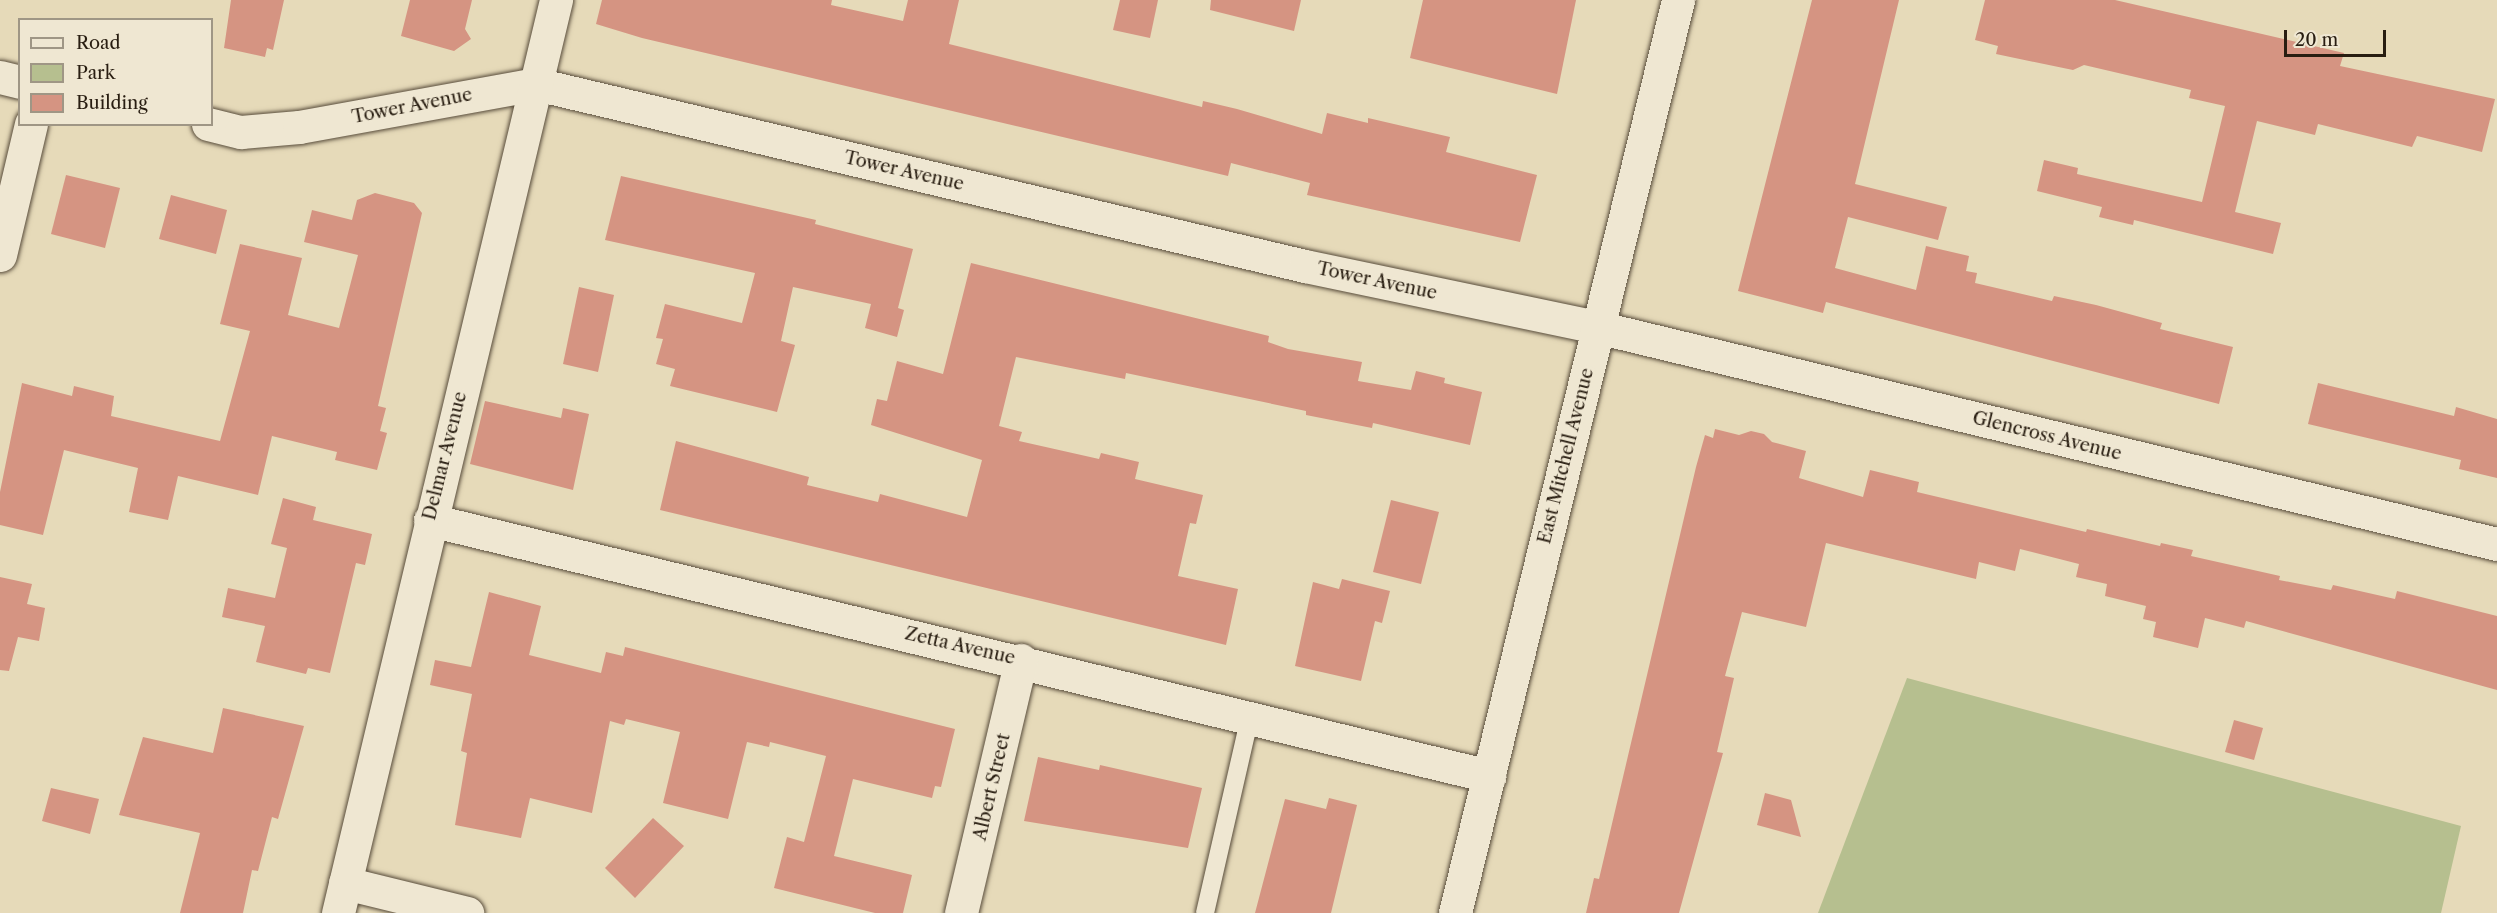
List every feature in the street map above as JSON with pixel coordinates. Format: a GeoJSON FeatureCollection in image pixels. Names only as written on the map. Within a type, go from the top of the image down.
{"type":"FeatureCollection","features":[{"type":"Feature","properties":{"kind":"street","name":"Delmar Avenue"},"geometry":{"type":"LineString","coordinates":[[341,898],[556,0]]}},
{"type":"Feature","properties":{"kind":"street","name":"East Mitchell Avenue"},"geometry":{"type":"LineString","coordinates":[[1455,913],[1678,0]]}},
{"type":"Feature","properties":{"kind":"street"},"geometry":{"type":"LineString","coordinates":[[0,77],[18,82]]}},
{"type":"Feature","properties":{"kind":"street","name":"Tower Avenue"},"geometry":{"type":"LineString","coordinates":[[213,125],[242,132],[299,127],[536,84],[1305,266],[1597,327]]}},
{"type":"Feature","properties":{"kind":"street"},"geometry":{"type":"LineString","coordinates":[[0,255],[31,126]]}},
{"type":"Feature","properties":{"kind":"street","name":"Glencross Avenue"},"geometry":{"type":"LineString","coordinates":[[1597,327],[2497,544]]}},
{"type":"Feature","properties":{"kind":"street","name":"Zetta Avenue"},"geometry":{"type":"LineString","coordinates":[[430,520],[1021,660],[1489,776]]}},
{"type":"Feature","properties":{"kind":"street","name":"Albert Street"},"geometry":{"type":"LineString","coordinates":[[962,913],[1021,660]]}},
{"type":"Feature","properties":{"kind":"street"},"geometry":{"type":"LineString","coordinates":[[341,898],[467,913]]}},
{"type":"Feature","properties":{"kind":"lane"},"geometry":{"type":"LineString","coordinates":[[1205,913],[1250,717]]}},
{"type":"Feature","properties":{"kind":"green space"},"geometry":{"type":"Polygon","coordinates":[[[1907,678],[2461,826],[2441,913],[1818,913],[1907,678]]]}},
{"type":"Feature","properties":{"kind":"building"},"geometry":{"type":"Polygon","coordinates":[[[231,0],[284,0],[273,50],[267,48],[265,57],[224,48],[231,0]]]}},
{"type":"Feature","properties":{"kind":"building"},"geometry":{"type":"Polygon","coordinates":[[[410,0],[472,0],[465,29],[471,39],[454,51],[401,36],[410,0]]]}},
{"type":"Feature","properties":{"kind":"building"},"geometry":{"type":"Polygon","coordinates":[[[602,0],[832,0],[831,5],[903,21],[908,0],[959,0],[949,44],[1202,107],[1203,101],[1237,109],[1322,134],[1327,113],[1368,123],[1368,118],[1450,137],[1446,152],[1537,175],[1520,242],[1307,195],[1310,183],[1231,163],[1228,176],[642,38],[596,24],[602,0]]]}},
{"type":"Feature","properties":{"kind":"building"},"geometry":{"type":"Polygon","coordinates":[[[1120,0],[1158,0],[1150,38],[1113,30],[1120,0]]]}},
{"type":"Feature","properties":{"kind":"building"},"geometry":{"type":"Polygon","coordinates":[[[1211,0],[1301,0],[1294,31],[1210,10],[1211,0]]]}},
{"type":"Feature","properties":{"kind":"building"},"geometry":{"type":"Polygon","coordinates":[[[1423,0],[1576,0],[1557,94],[1410,58],[1423,0]]]}},
{"type":"Feature","properties":{"kind":"building"},"geometry":{"type":"Polygon","coordinates":[[[1812,0],[1899,0],[1855,184],[1947,207],[1938,240],[1848,217],[1835,268],[1916,290],[1926,246],[1969,256],[1966,271],[1977,273],[1975,283],[2052,301],[2054,296],[2096,305],[2162,323],[2160,329],[2233,347],[2219,404],[1826,302],[1823,313],[1738,291],[1812,0]]]}},
{"type":"Feature","properties":{"kind":"building"},"geometry":{"type":"Polygon","coordinates":[[[1985,0],[2115,0],[2344,53],[2340,66],[2495,99],[2482,152],[2417,136],[2412,147],[2318,124],[2315,135],[2257,121],[2235,212],[2281,223],[2273,254],[2134,220],[2133,225],[2099,217],[2102,207],[2037,191],[2044,160],[2078,168],[2077,174],[2202,202],[2225,106],[2189,98],[2191,90],[2084,65],[2073,70],[1996,54],[1998,46],[1975,40],[1985,0]]]}},
{"type":"Feature","properties":{"kind":"building"},"geometry":{"type":"Polygon","coordinates":[[[66,175],[120,188],[105,248],[51,234],[66,175]]]}},
{"type":"Feature","properties":{"kind":"building"},"geometry":{"type":"Polygon","coordinates":[[[621,176],[816,220],[815,224],[913,249],[898,308],[904,310],[897,337],[865,328],[871,304],[793,287],[781,341],[795,345],[777,412],[670,386],[675,369],[656,364],[663,339],[656,338],[665,304],[742,323],[755,273],[605,240],[621,176]]]}},
{"type":"Feature","properties":{"kind":"building"},"geometry":{"type":"Polygon","coordinates":[[[375,193],[414,203],[422,213],[378,406],[386,408],[380,431],[387,433],[377,470],[335,460],[337,452],[272,436],[258,495],[178,476],[168,520],[129,512],[138,468],[64,450],[43,535],[0,525],[0,492],[22,383],[72,396],[74,386],[114,396],[111,416],[220,441],[250,331],[220,324],[240,244],[302,258],[288,315],[339,328],[358,255],[304,242],[312,210],[352,220],[357,200],[375,193]]]}},
{"type":"Feature","properties":{"kind":"building"},"geometry":{"type":"Polygon","coordinates":[[[171,195],[227,210],[216,254],[159,239],[171,195]]]}},
{"type":"Feature","properties":{"kind":"building"},"geometry":{"type":"Polygon","coordinates":[[[971,263],[1269,336],[1268,342],[1288,349],[1362,362],[1358,381],[1411,390],[1416,371],[1445,378],[1444,383],[1482,392],[1470,445],[1373,423],[1372,428],[1306,415],[1306,411],[1126,373],[1125,379],[1016,357],[999,426],[1022,432],[1019,441],[1099,459],[1101,453],[1139,462],[1135,479],[1203,495],[1196,524],[1190,523],[1178,576],[1238,589],[1226,645],[660,510],[676,441],[809,477],[807,485],[878,502],[880,494],[967,517],[982,460],[871,425],[877,399],[887,401],[897,361],[943,374],[971,263]]]}},
{"type":"Feature","properties":{"kind":"building"},"geometry":{"type":"Polygon","coordinates":[[[579,287],[614,295],[598,372],[563,364],[579,287]]]}},
{"type":"Feature","properties":{"kind":"building"},"geometry":{"type":"Polygon","coordinates":[[[2318,383],[2454,416],[2456,407],[2497,419],[2497,478],[2459,469],[2461,460],[2308,424],[2318,383]]]}},
{"type":"Feature","properties":{"kind":"building"},"geometry":{"type":"Polygon","coordinates":[[[485,401],[561,418],[563,408],[589,414],[573,490],[470,464],[485,401]]]}},
{"type":"Feature","properties":{"kind":"building"},"geometry":{"type":"Polygon","coordinates":[[[1715,429],[1739,435],[1751,431],[1764,434],[1772,442],[1806,451],[1799,478],[1863,497],[1870,470],[1919,482],[1917,492],[2086,532],[2087,529],[2160,546],[2161,543],[2193,550],[2191,556],[2280,576],[2279,580],[2331,590],[2333,585],[2395,599],[2397,591],[2497,616],[2497,690],[2246,621],[2244,628],[2205,618],[2198,648],[2153,637],[2156,622],[2143,619],[2146,606],[2105,596],[2107,584],[2076,577],[2079,564],[2020,549],[2015,571],[1979,562],[1976,579],[1826,543],[1806,627],[1742,612],[1725,676],[1734,678],[1717,752],[1723,753],[1679,913],[1586,913],[1594,878],[1599,879],[1696,467],[1705,435],[1713,438],[1715,429]]]}},
{"type":"Feature","properties":{"kind":"building"},"geometry":{"type":"Polygon","coordinates":[[[283,498],[316,507],[313,520],[372,534],[365,565],[356,563],[330,673],[308,668],[306,674],[256,662],[265,626],[222,617],[228,588],[275,598],[287,548],[271,544],[283,498]]]}},
{"type":"Feature","properties":{"kind":"building"},"geometry":{"type":"Polygon","coordinates":[[[1391,500],[1439,512],[1421,584],[1373,572],[1391,500]]]}},
{"type":"Feature","properties":{"kind":"building"},"geometry":{"type":"Polygon","coordinates":[[[0,577],[32,584],[27,604],[45,608],[39,641],[18,637],[9,671],[0,670],[0,577]]]}},
{"type":"Feature","properties":{"kind":"building"},"geometry":{"type":"Polygon","coordinates":[[[1342,579],[1390,591],[1382,623],[1375,621],[1361,681],[1295,666],[1313,582],[1339,589],[1342,579]]]}},
{"type":"Feature","properties":{"kind":"building"},"geometry":{"type":"Polygon","coordinates":[[[489,592],[541,606],[529,655],[601,673],[606,652],[623,656],[625,647],[955,729],[941,787],[935,786],[932,798],[853,779],[834,856],[912,875],[903,913],[875,913],[774,888],[787,837],[804,842],[826,756],[770,742],[769,747],[747,742],[728,819],[663,803],[680,732],[626,719],[624,725],[610,721],[592,813],[530,798],[521,838],[455,825],[467,753],[461,751],[472,694],[430,685],[435,660],[471,667],[489,592]]]}},
{"type":"Feature","properties":{"kind":"building"},"geometry":{"type":"Polygon","coordinates":[[[223,708],[304,726],[278,819],[272,817],[258,871],[252,870],[243,913],[180,913],[200,833],[119,815],[143,737],[213,753],[223,708]]]}},
{"type":"Feature","properties":{"kind":"building"},"geometry":{"type":"Polygon","coordinates":[[[2234,720],[2263,728],[2254,760],[2225,752],[2234,720]]]}},
{"type":"Feature","properties":{"kind":"building"},"geometry":{"type":"Polygon","coordinates":[[[1038,757],[1099,770],[1100,765],[1202,788],[1188,848],[1024,821],[1038,757]]]}},
{"type":"Feature","properties":{"kind":"building"},"geometry":{"type":"Polygon","coordinates":[[[51,788],[99,799],[90,834],[42,821],[51,788]]]}},
{"type":"Feature","properties":{"kind":"building"},"geometry":{"type":"Polygon","coordinates":[[[1765,793],[1791,800],[1801,837],[1757,825],[1765,793]]]}},
{"type":"Feature","properties":{"kind":"building"},"geometry":{"type":"Polygon","coordinates":[[[1329,798],[1357,805],[1331,913],[1255,913],[1285,799],[1326,809],[1329,798]]]}},
{"type":"Feature","properties":{"kind":"building"},"geometry":{"type":"Polygon","coordinates":[[[653,818],[684,846],[635,898],[605,868],[653,818]]]}}]}
